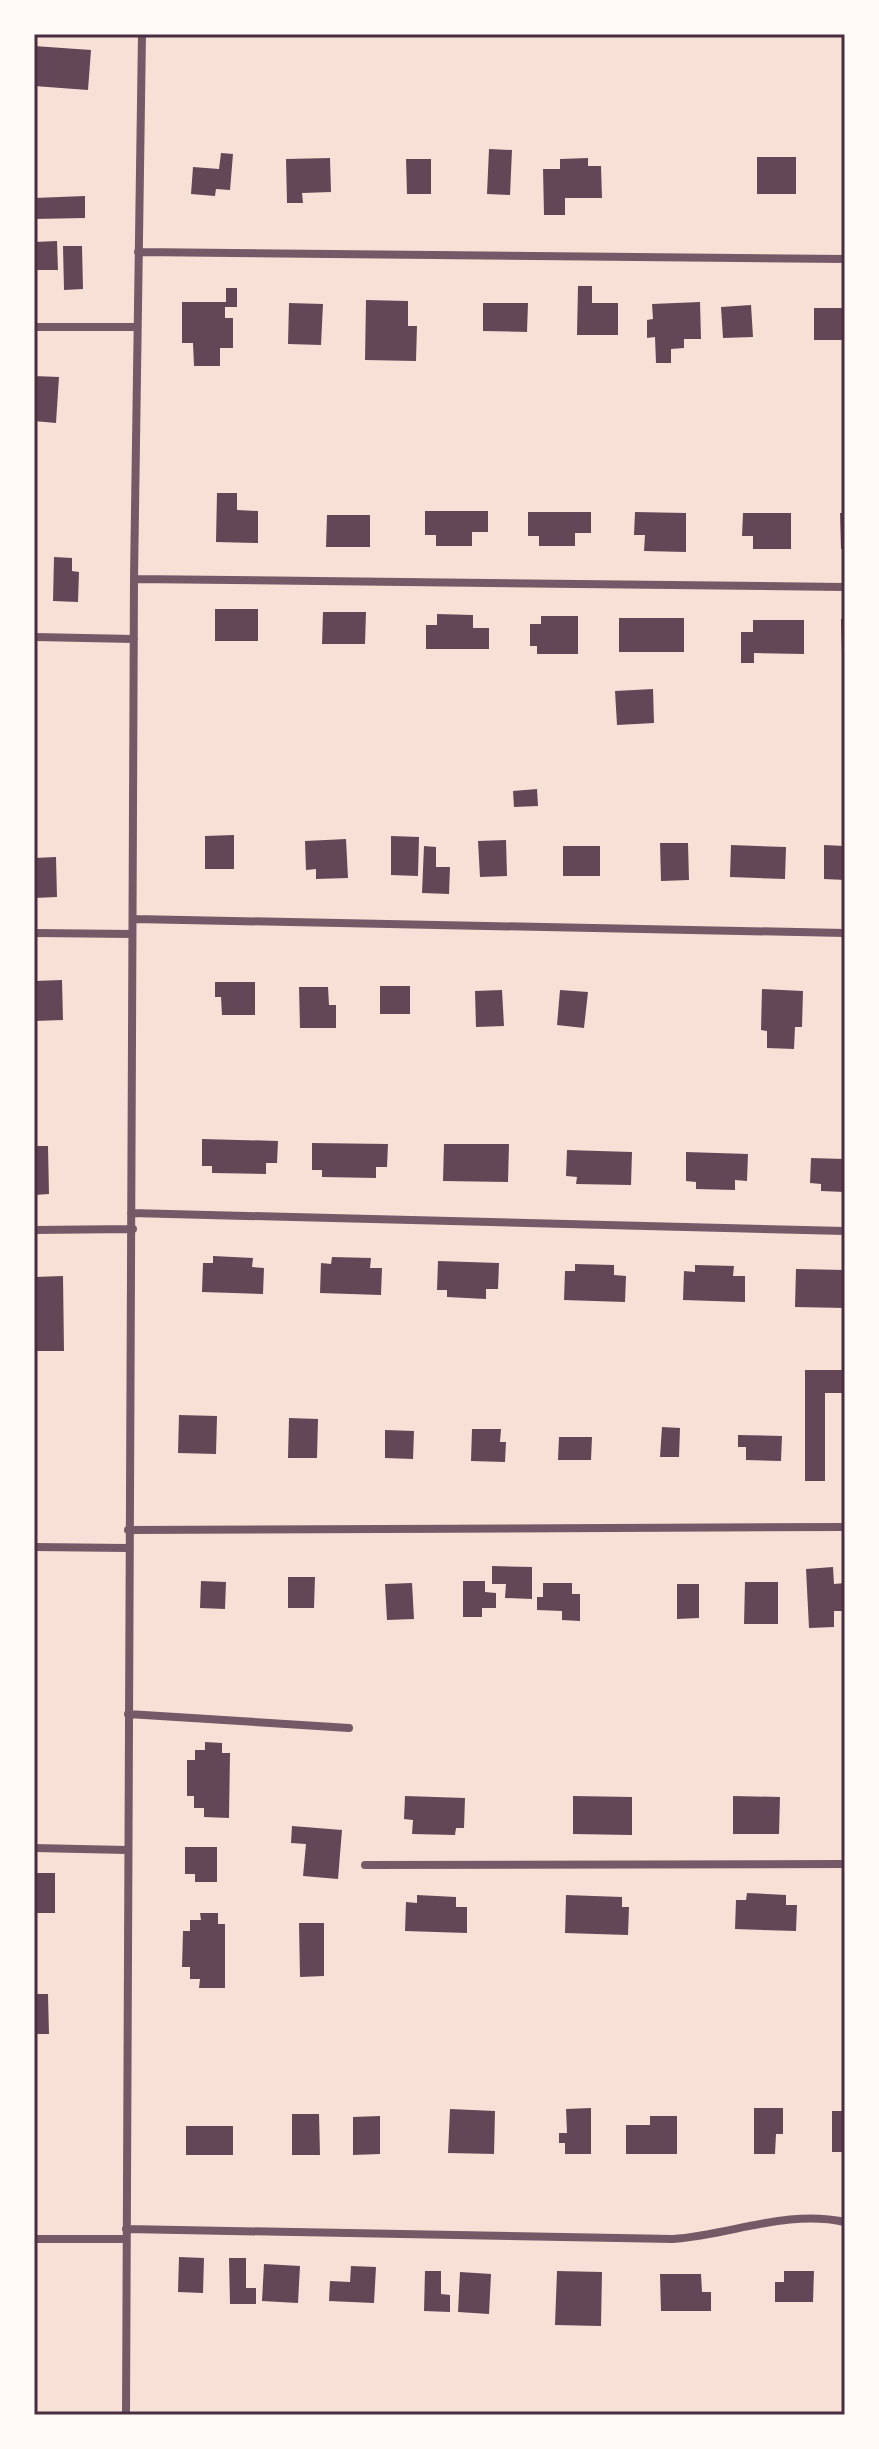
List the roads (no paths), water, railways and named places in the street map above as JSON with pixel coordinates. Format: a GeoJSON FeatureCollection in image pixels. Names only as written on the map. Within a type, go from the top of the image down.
{"type":"FeatureCollection","features":[{"type":"Feature","properties":{"kind":"street"},"geometry":{"type":"LineString","coordinates":[[126,2415],[134,579],[142,34]]}},
{"type":"Feature","properties":{"kind":"street"},"geometry":{"type":"LineString","coordinates":[[138,252],[845,259]]}},
{"type":"Feature","properties":{"kind":"street"},"geometry":{"type":"LineString","coordinates":[[34,327],[136,327]]}},
{"type":"Feature","properties":{"kind":"street"},"geometry":{"type":"LineString","coordinates":[[134,579],[845,587]]}},
{"type":"Feature","properties":{"kind":"street"},"geometry":{"type":"LineString","coordinates":[[34,637],[134,639]]}},
{"type":"Feature","properties":{"kind":"street"},"geometry":{"type":"LineString","coordinates":[[134,919],[845,933]]}},
{"type":"Feature","properties":{"kind":"street"},"geometry":{"type":"LineString","coordinates":[[34,933],[132,934]]}},
{"type":"Feature","properties":{"kind":"street"},"geometry":{"type":"LineString","coordinates":[[131,1213],[845,1231]]}},
{"type":"Feature","properties":{"kind":"street"},"geometry":{"type":"LineString","coordinates":[[34,1230],[133,1229]]}},
{"type":"Feature","properties":{"kind":"street"},"geometry":{"type":"LineString","coordinates":[[128,1530],[845,1527]]}},
{"type":"Feature","properties":{"kind":"street"},"geometry":{"type":"LineString","coordinates":[[34,1547],[128,1548]]}},
{"type":"Feature","properties":{"kind":"street"},"geometry":{"type":"LineString","coordinates":[[128,1714],[349,1728]]}},
{"type":"Feature","properties":{"kind":"street"},"geometry":{"type":"LineString","coordinates":[[34,1848],[127,1850]]}},
{"type":"Feature","properties":{"kind":"street"},"geometry":{"type":"LineString","coordinates":[[365,1865],[845,1864]]}},
{"type":"Feature","properties":{"kind":"street"},"geometry":{"type":"LineString","coordinates":[[34,2239],[126,2234],[673,2239],[704,2237],[779,2220],[845,2222]]}}]}
